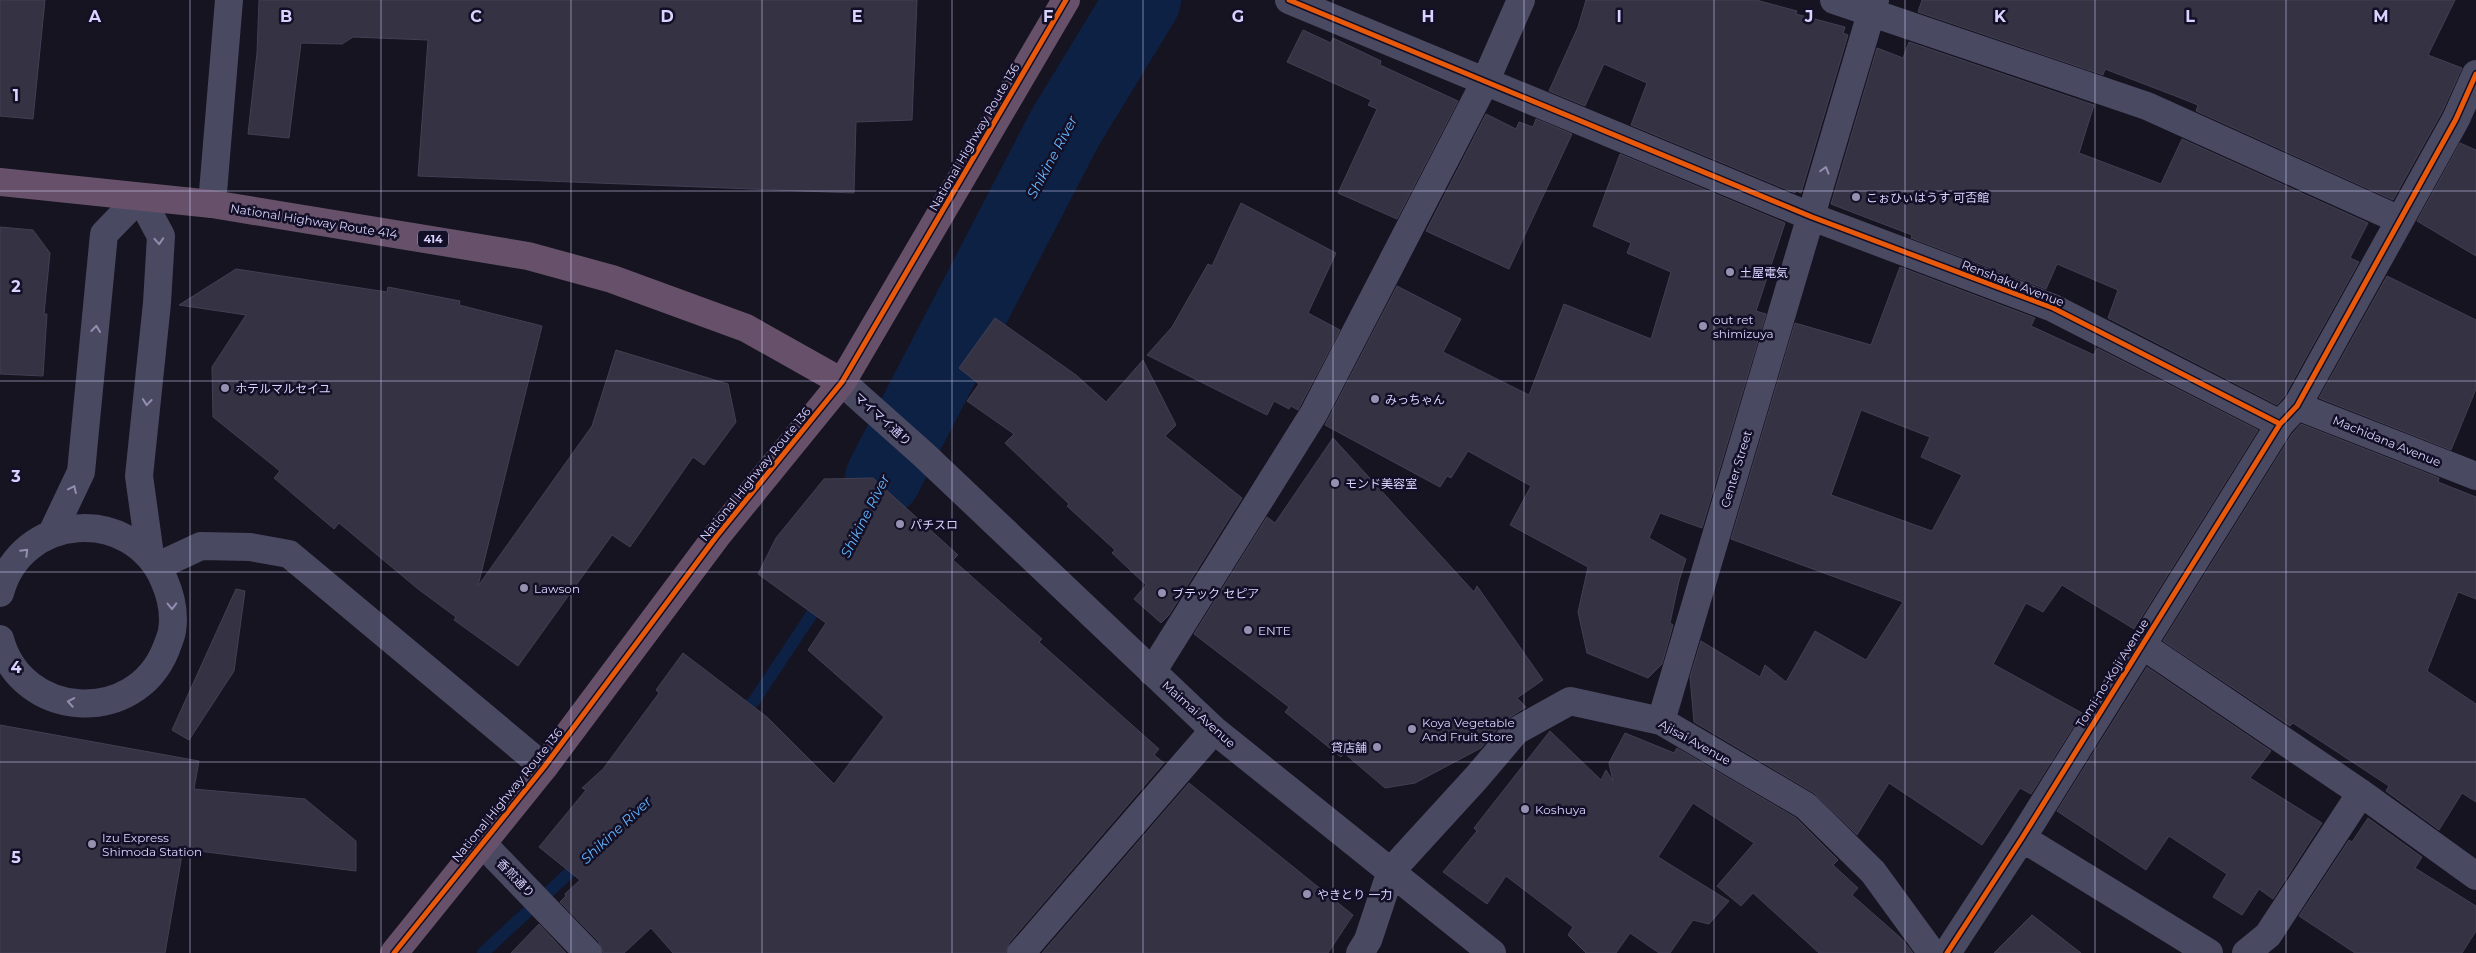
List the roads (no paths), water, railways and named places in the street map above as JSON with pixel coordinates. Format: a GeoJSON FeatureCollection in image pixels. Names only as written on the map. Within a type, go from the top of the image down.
{"type":"FeatureCollection","features":[{"type":"Feature","properties":{"kind":"highway","name":"National Highway Route 136"},"geometry":{"type":"LineString","coordinates":[[394,953],[544,767],[716,537],[842,382],[1066,0]]}},
{"type":"Feature","properties":{"kind":"highway","name":"National Highway Route 414"},"geometry":{"type":"LineString","coordinates":[[0,182],[212,204],[528,256],[612,279],[746,328],[842,382]]}},
{"type":"Feature","properties":{"kind":"street"},"geometry":{"type":"LineString","coordinates":[[212,204],[229,0]]}},
{"type":"Feature","properties":{"kind":"street","name":"Renshaku Avenue"},"geometry":{"type":"LineString","coordinates":[[1289,0],[1812,217],[2053,308],[2289,415]]}},
{"type":"Feature","properties":{"kind":"street"},"geometry":{"type":"LineString","coordinates":[[1152,672],[1314,413],[1485,82],[1521,0]]}},
{"type":"Feature","properties":{"kind":"street"},"geometry":{"type":"LineString","coordinates":[[1834,0],[1873,7],[2147,106],[2400,220]]}},
{"type":"Feature","properties":{"kind":"street","name":"Center Street"},"geometry":{"type":"LineString","coordinates":[[1661,721],[1873,7]]}},
{"type":"Feature","properties":{"kind":"street","name":"Tomi-no-Koji Avenue"},"geometry":{"type":"LineString","coordinates":[[1947,953],[2022,838],[2142,645],[2289,415],[2400,220],[2466,124],[2476,74]]}},
{"type":"Feature","properties":{"kind":"street"},"geometry":{"type":"LineString","coordinates":[[0,639],[7,672],[40,693],[72,704],[106,703],[137,688],[160,664],[172,632],[172,598],[154,561],[139,476],[157,303],[161,236],[140,197],[104,234],[81,472],[52,533]]}},
{"type":"Feature","properties":{"kind":"street","name":"マイマイ通り"},"geometry":{"type":"LineString","coordinates":[[842,382],[924,455]]}},
{"type":"Feature","properties":{"kind":"street","name":"Machidana Avenue"},"geometry":{"type":"LineString","coordinates":[[2289,415],[2476,476]]}},
{"type":"Feature","properties":{"kind":"street","name":"Maimai Avenue"},"geometry":{"type":"LineString","coordinates":[[924,455],[1214,730],[1492,953]]}},
{"type":"Feature","properties":{"kind":"street"},"geometry":{"type":"LineString","coordinates":[[0,592],[3,582],[15,561],[32,545],[52,533],[78,527],[104,529],[129,538],[154,561]]}},
{"type":"Feature","properties":{"kind":"street"},"geometry":{"type":"LineString","coordinates":[[154,561],[201,546],[250,547],[289,554],[544,767]]}},
{"type":"Feature","properties":{"kind":"street"},"geometry":{"type":"LineString","coordinates":[[2142,645],[2361,793],[2476,876]]}},
{"type":"Feature","properties":{"kind":"street","name":"Ajisai Avenue"},"geometry":{"type":"LineString","coordinates":[[1391,871],[1477,777],[1516,731],[1570,701],[1661,721],[1806,806],[1873,872],[1932,953]]}},
{"type":"Feature","properties":{"kind":"street"},"geometry":{"type":"LineString","coordinates":[[1021,953],[1214,730]]}},
{"type":"Feature","properties":{"kind":"street"},"geometry":{"type":"LineString","coordinates":[[2246,953],[2268,935],[2361,793]]}},
{"type":"Feature","properties":{"kind":"street"},"geometry":{"type":"LineString","coordinates":[[2022,838],[2209,953]]}},
{"type":"Feature","properties":{"kind":"street","name":"香煎通り"},"geometry":{"type":"LineString","coordinates":[[482,843],[588,953]]}},
{"type":"Feature","properties":{"kind":"street"},"geometry":{"type":"LineString","coordinates":[[1360,953],[1368,940],[1391,871]]}},
{"type":"Feature","properties":{"kind":"waterway","name":"Shikine River"},"geometry":{"type":"LineString","coordinates":[[883,478],[1065,128],[1143,0]]}},
{"type":"Feature","properties":{"kind":"waterway","name":"Shikine River"},"geometry":{"type":"LineString","coordinates":[[872,499],[883,478]]}},
{"type":"Feature","properties":{"kind":"waterway","name":"Shikine River"},"geometry":{"type":"LineString","coordinates":[[739,715],[754,701],[822,599]]}},
{"type":"Feature","properties":{"kind":"waterway","name":"Shikine River"},"geometry":{"type":"LineString","coordinates":[[483,953],[582,861]]}},
{"type":"Feature","properties":{"kind":"place","name":"こぉひぃはうす 可否館"},"geometry":{"type":"Point","coordinates":[1856,197]}},
{"type":"Feature","properties":{"kind":"place","name":"土屋電気"},"geometry":{"type":"Point","coordinates":[1730,272]}},
{"type":"Feature","properties":{"kind":"place","name":"out ret shimizuya"},"geometry":{"type":"Point","coordinates":[1703,326]}},
{"type":"Feature","properties":{"kind":"place","name":"ホテルマルセイユ"},"geometry":{"type":"Point","coordinates":[225,388]}},
{"type":"Feature","properties":{"kind":"place","name":"みっちゃん"},"geometry":{"type":"Point","coordinates":[1375,399]}},
{"type":"Feature","properties":{"kind":"place","name":"モンド美容室"},"geometry":{"type":"Point","coordinates":[1335,483]}},
{"type":"Feature","properties":{"kind":"place","name":"パチスロ"},"geometry":{"type":"Point","coordinates":[900,524]}},
{"type":"Feature","properties":{"kind":"place","name":"Lawson"},"geometry":{"type":"Point","coordinates":[524,588]}},
{"type":"Feature","properties":{"kind":"place","name":"ブテック セピア"},"geometry":{"type":"Point","coordinates":[1162,593]}},
{"type":"Feature","properties":{"kind":"place","name":"ENTE"},"geometry":{"type":"Point","coordinates":[1248,630]}},
{"type":"Feature","properties":{"kind":"place","name":"Koya Vegetable And Fruit Store"},"geometry":{"type":"Point","coordinates":[1412,729]}},
{"type":"Feature","properties":{"kind":"place","name":"貸店舗"},"geometry":{"type":"Point","coordinates":[1377,747]}},
{"type":"Feature","properties":{"kind":"place","name":"Koshuya"},"geometry":{"type":"Point","coordinates":[1525,809]}},
{"type":"Feature","properties":{"kind":"place","name":"Izu Express Shimoda Station"},"geometry":{"type":"Point","coordinates":[92,844]}},
{"type":"Feature","properties":{"kind":"place","name":"やきとり 一力"},"geometry":{"type":"Point","coordinates":[1307,894]}}]}
